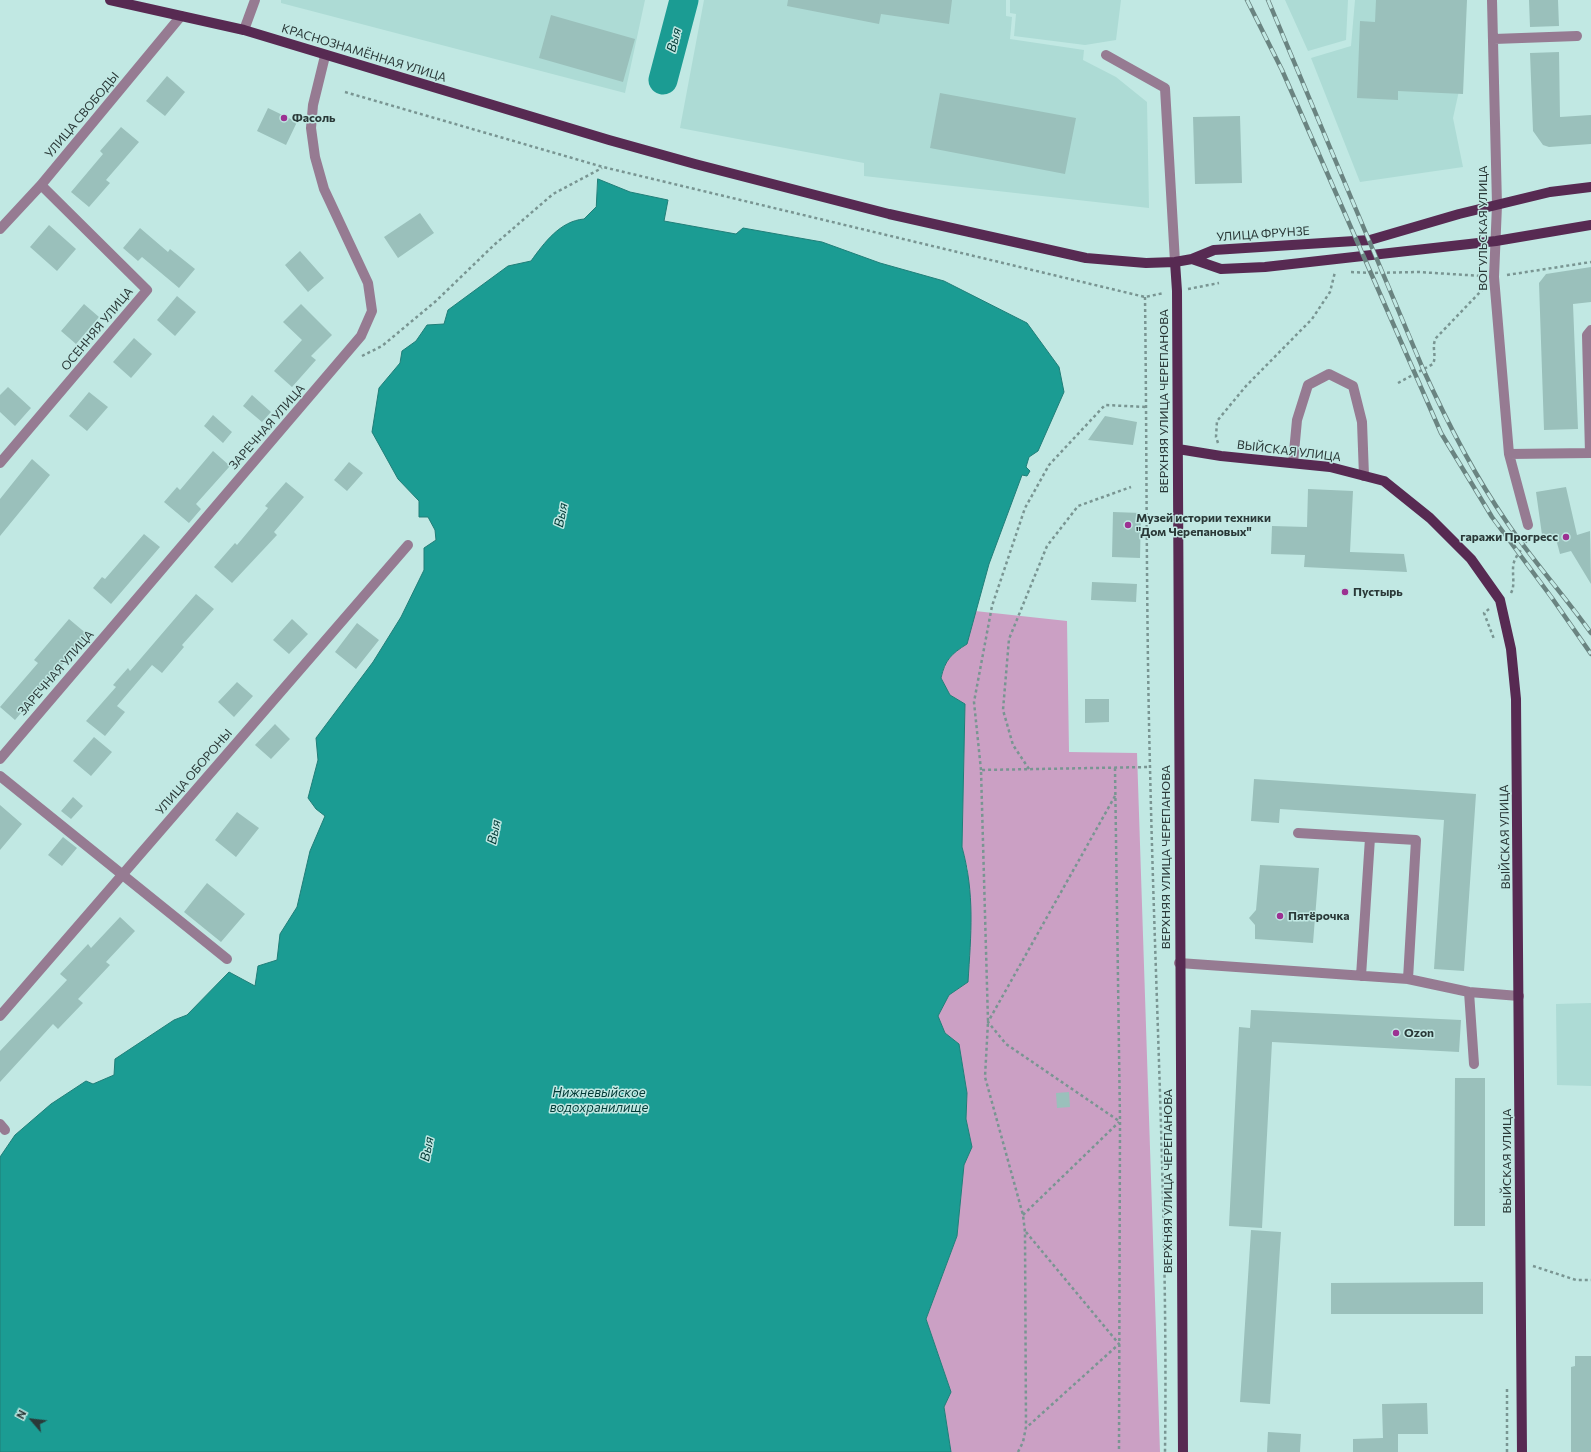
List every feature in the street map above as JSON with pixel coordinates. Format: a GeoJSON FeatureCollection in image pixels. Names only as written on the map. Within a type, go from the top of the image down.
{"type":"FeatureCollection","features":[{"type":"Feature","properties":{"kind":"main road","name":"КРАСНОЗНАМЁННАЯ УЛИЦА"},"geometry":{"type":"LineString","coordinates":[[110,0],[244,30],[325,56],[609,140],[695,164],[889,214],[1078,257],[1146,263],[1175,262]]}},
{"type":"Feature","properties":{"kind":"main road","name":"УЛИЦА ФРУНЗЕ"},"geometry":{"type":"LineString","coordinates":[[1175,262],[1192,259],[1214,250],[1370,240],[1550,192],[1591,187]]}},
{"type":"Feature","properties":{"kind":"main road"},"geometry":{"type":"LineString","coordinates":[[1192,259],[1221,269],[1265,266],[1496,241],[1591,225]]}},
{"type":"Feature","properties":{"kind":"main road","name":"ВЕРХНЯЯ УЛИЦА ЧЕРЕПАНОВА"},"geometry":{"type":"LineString","coordinates":[[1175,262],[1177,291],[1179,963],[1183,1452]]}},
{"type":"Feature","properties":{"kind":"main road","name":"ВЫЙСКАЯ УЛИЦА"},"geometry":{"type":"LineString","coordinates":[[1178,449],[1221,456],[1330,467],[1384,481],[1430,518],[1471,559],[1500,600],[1511,649],[1516,700],[1522,1452]]}},
{"type":"Feature","properties":{"kind":"street"},"geometry":{"type":"LineString","coordinates":[[244,30],[255,0]]}},
{"type":"Feature","properties":{"kind":"street","name":"ВОГУЛЬСКАЯ УЛИЦА"},"geometry":{"type":"LineString","coordinates":[[1492,0],[1497,205],[1494,277],[1509,454],[1528,524]]}},
{"type":"Feature","properties":{"kind":"street","name":"УЛИЦА СВОБОДЫ"},"geometry":{"type":"LineString","coordinates":[[0,230],[41,184],[181,16]]}},
{"type":"Feature","properties":{"kind":"street"},"geometry":{"type":"LineString","coordinates":[[1494,39],[1577,36]]}},
{"type":"Feature","properties":{"kind":"street"},"geometry":{"type":"LineString","coordinates":[[1106,55],[1164,88],[1175,262]]}},
{"type":"Feature","properties":{"kind":"street","name":"ЗАРЕЧНАЯ УЛИЦА"},"geometry":{"type":"LineString","coordinates":[[0,759],[361,336],[372,311],[368,283],[324,189],[315,157],[312,128],[313,105],[325,56]]}},
{"type":"Feature","properties":{"kind":"street","name":"ОСЕННЯЯ УЛИЦА"},"geometry":{"type":"LineString","coordinates":[[0,463],[147,290],[41,184]]}},
{"type":"Feature","properties":{"kind":"street"},"geometry":{"type":"LineString","coordinates":[[1509,454],[1591,453],[1588,335],[1591,330]]}},
{"type":"Feature","properties":{"kind":"street"},"geometry":{"type":"LineString","coordinates":[[1293,463],[1297,420],[1308,384],[1329,374],[1353,386],[1362,422],[1364,476]]}},
{"type":"Feature","properties":{"kind":"street","name":"УЛИЦА ОБОРОНЫ"},"geometry":{"type":"LineString","coordinates":[[0,1016],[408,545]]}},
{"type":"Feature","properties":{"kind":"street"},"geometry":{"type":"LineString","coordinates":[[0,776],[227,959]]}},
{"type":"Feature","properties":{"kind":"street"},"geometry":{"type":"LineString","coordinates":[[1298,834],[1416,840],[1408,979]]}},
{"type":"Feature","properties":{"kind":"street"},"geometry":{"type":"LineString","coordinates":[[1361,976],[1370,838]]}},
{"type":"Feature","properties":{"kind":"street"},"geometry":{"type":"LineString","coordinates":[[1179,963],[1408,979],[1469,992],[1519,996]]}},
{"type":"Feature","properties":{"kind":"street"},"geometry":{"type":"LineString","coordinates":[[1469,992],[1474,1064]]}},
{"type":"Feature","properties":{"kind":"path"},"geometry":{"type":"LineString","coordinates":[[345,92],[603,167],[693,188]]}},
{"type":"Feature","properties":{"kind":"path"},"geometry":{"type":"LineString","coordinates":[[357,359],[382,346],[424,311],[494,245],[553,194],[603,167]]}},
{"type":"Feature","properties":{"kind":"path"},"geometry":{"type":"LineString","coordinates":[[1221,456],[1216,437],[1217,421],[1246,386],[1312,319],[1330,292],[1335,270]]}},
{"type":"Feature","properties":{"kind":"path"},"geometry":{"type":"LineString","coordinates":[[1398,383],[1433,364],[1435,359],[1434,343],[1436,338],[1494,277]]}},
{"type":"Feature","properties":{"kind":"path"},"geometry":{"type":"LineString","coordinates":[[1145,297],[1150,767],[1162,1129],[1166,1335],[1165,1452]]}},
{"type":"Feature","properties":{"kind":"path"},"geometry":{"type":"LineString","coordinates":[[1018,1452],[1023,1442],[1026,1427],[1025,1232],[1023,1215],[985,1076],[988,1022],[981,770],[974,702],[992,606],[1025,508],[1049,465],[1105,405],[1147,407]]}},
{"type":"Feature","properties":{"kind":"path"},"geometry":{"type":"LineString","coordinates":[[1029,769],[1013,744],[1003,710],[1009,639],[1047,546],[1078,506],[1131,487]]}},
{"type":"Feature","properties":{"kind":"path"},"geometry":{"type":"LineString","coordinates":[[981,770],[1150,767]]}},
{"type":"Feature","properties":{"kind":"path"},"geometry":{"type":"LineString","coordinates":[[1115,768],[1120,1121],[1119,1452]]}},
{"type":"Feature","properties":{"kind":"path"},"geometry":{"type":"LineString","coordinates":[[988,1022],[1116,794]]}},
{"type":"Feature","properties":{"kind":"path"},"geometry":{"type":"LineString","coordinates":[[988,1022],[1006,1044],[1120,1121]]}},
{"type":"Feature","properties":{"kind":"path"},"geometry":{"type":"LineString","coordinates":[[1023,1215],[1120,1121]]}},
{"type":"Feature","properties":{"kind":"path"},"geometry":{"type":"LineString","coordinates":[[1025,1232],[1119,1344]]}},
{"type":"Feature","properties":{"kind":"path"},"geometry":{"type":"LineString","coordinates":[[1521,1262],[1576,1280],[1591,1280]]}},
{"type":"Feature","properties":{"kind":"path"},"geometry":{"type":"LineString","coordinates":[[1026,1427],[1119,1344]]}},
{"type":"Feature","properties":{"kind":"shaded area"},"geometry":{"type":"Polygon","coordinates":[[[281,0],[645,0],[625,93],[281,3],[281,0]]]}},
{"type":"Feature","properties":{"kind":"shaded area"},"geometry":{"type":"Polygon","coordinates":[[[704,0],[1006,0],[1006,16],[1012,17],[1010,39],[1084,50],[1083,60],[1116,77],[1147,102],[1149,208],[864,176],[864,163],[680,128],[704,0]]]}},
{"type":"Feature","properties":{"kind":"shaded area"},"geometry":{"type":"Polygon","coordinates":[[[1010,0],[1121,0],[1116,40],[1085,45],[1014,36],[1016,14],[1010,13],[1010,0]]]}},
{"type":"Feature","properties":{"kind":"shaded area"},"geometry":{"type":"Polygon","coordinates":[[[1285,0],[1348,0],[1346,40],[1308,51],[1285,0]]]}},
{"type":"Feature","properties":{"kind":"shaded area"},"geometry":{"type":"Polygon","coordinates":[[[1355,0],[1463,0],[1464,68],[1453,118],[1463,167],[1360,182],[1311,58],[1351,46],[1355,0]]]}},
{"type":"Feature","properties":{"kind":"shaded area"},"geometry":{"type":"Polygon","coordinates":[[[975,611],[1067,621],[1069,752],[1137,753],[1160,1452],[951,1452],[944,1407],[951,1392],[926,1319],[957,1236],[964,1165],[972,1147],[966,1119],[967,1093],[959,1044],[945,1033],[938,1016],[949,995],[968,982],[968,870],[962,847],[965,704],[950,695],[941,678],[944,666],[950,658],[967,644],[975,611]]]}},
{"type":"Feature","properties":{"kind":"shaded area"},"geometry":{"type":"Polygon","coordinates":[[[1591,1003],[1591,1086],[1557,1085],[1556,1004],[1591,1003]]]}},
{"type":"Feature","properties":{"kind":"water","name":"Нижневыйское водохранилище"},"geometry":{"type":"Polygon","coordinates":[[[598,179],[630,192],[668,200],[664,221],[736,234],[743,228],[822,242],[880,263],[944,281],[1027,323],[1059,367],[1064,392],[1038,451],[1029,457],[1026,467],[1030,471],[1027,476],[1022,475],[989,564],[967,644],[950,658],[944,666],[941,678],[950,695],[965,704],[962,847],[969,881],[971,914],[968,982],[949,995],[938,1016],[945,1033],[959,1044],[967,1093],[966,1119],[972,1147],[964,1165],[957,1236],[926,1319],[951,1392],[944,1407],[951,1452],[0,1452],[0,1157],[15,1135],[51,1104],[86,1081],[93,1084],[114,1075],[115,1059],[174,1020],[187,1015],[229,972],[255,986],[258,966],[277,960],[280,934],[297,907],[310,851],[325,816],[316,809],[308,798],[318,760],[316,738],[373,662],[401,617],[424,570],[424,548],[436,540],[435,530],[428,517],[419,517],[419,501],[398,479],[372,432],[379,388],[400,363],[402,351],[416,341],[427,325],[444,324],[448,310],[508,266],[531,261],[547,240],[560,228],[575,221],[584,219],[596,207],[598,179]]]}},
{"type":"Feature","properties":{"kind":"building"},"geometry":{"type":"Polygon","coordinates":[[[788,0],[952,0],[949,24],[881,14],[879,24],[787,6],[788,0]]]}},
{"type":"Feature","properties":{"kind":"building"},"geometry":{"type":"Polygon","coordinates":[[[1376,0],[1467,0],[1463,94],[1398,91],[1398,100],[1357,98],[1360,21],[1375,22],[1376,0]]]}},
{"type":"Feature","properties":{"kind":"building"},"geometry":{"type":"Polygon","coordinates":[[[1529,0],[1558,0],[1559,26],[1530,27],[1529,0]]]}},
{"type":"Feature","properties":{"kind":"building"},"geometry":{"type":"Polygon","coordinates":[[[551,15],[635,39],[623,82],[539,58],[551,15]]]}},
{"type":"Feature","properties":{"kind":"building"},"geometry":{"type":"Polygon","coordinates":[[[1559,52],[1560,117],[1591,115],[1591,144],[1549,147],[1543,145],[1533,131],[1530,53],[1559,52]]]}},
{"type":"Feature","properties":{"kind":"building"},"geometry":{"type":"Polygon","coordinates":[[[167,76],[185,92],[165,116],[146,101],[167,76]]]}},
{"type":"Feature","properties":{"kind":"building"},"geometry":{"type":"Polygon","coordinates":[[[940,93],[1076,118],[1065,174],[930,148],[940,93]]]}},
{"type":"Feature","properties":{"kind":"building"},"geometry":{"type":"Polygon","coordinates":[[[268,108],[297,122],[286,145],[257,131],[268,108]]]}},
{"type":"Feature","properties":{"kind":"building"},"geometry":{"type":"Polygon","coordinates":[[[1240,116],[1242,183],[1195,184],[1193,117],[1240,116]]]}},
{"type":"Feature","properties":{"kind":"building"},"geometry":{"type":"Polygon","coordinates":[[[121,127],[139,142],[106,180],[110,183],[89,207],[71,192],[103,154],[100,151],[121,127]]]}},
{"type":"Feature","properties":{"kind":"building"},"geometry":{"type":"Polygon","coordinates":[[[420,213],[434,233],[398,258],[384,237],[420,213]]]}},
{"type":"Feature","properties":{"kind":"building"},"geometry":{"type":"Polygon","coordinates":[[[49,225],[76,249],[57,271],[30,247],[49,225]]]}},
{"type":"Feature","properties":{"kind":"building"},"geometry":{"type":"Polygon","coordinates":[[[140,228],[168,252],[170,249],[195,269],[179,288],[142,257],[138,261],[123,248],[140,228]]]}},
{"type":"Feature","properties":{"kind":"building"},"geometry":{"type":"Polygon","coordinates":[[[300,251],[324,278],[308,292],[285,265],[300,251]]]}},
{"type":"Feature","properties":{"kind":"building"},"geometry":{"type":"Polygon","coordinates":[[[1591,267],[1591,302],[1573,304],[1578,429],[1544,430],[1539,283],[1546,274],[1591,267]]]}},
{"type":"Feature","properties":{"kind":"building"},"geometry":{"type":"Polygon","coordinates":[[[177,296],[196,312],[175,336],[157,320],[177,296]]]}},
{"type":"Feature","properties":{"kind":"building"},"geometry":{"type":"Polygon","coordinates":[[[84,304],[99,317],[76,344],[61,331],[84,304]]]}},
{"type":"Feature","properties":{"kind":"building"},"geometry":{"type":"Polygon","coordinates":[[[301,304],[332,335],[311,356],[316,360],[292,387],[274,371],[302,340],[283,322],[301,304]]]}},
{"type":"Feature","properties":{"kind":"building"},"geometry":{"type":"Polygon","coordinates":[[[134,338],[152,354],[131,378],[113,362],[134,338]]]}},
{"type":"Feature","properties":{"kind":"building"},"geometry":{"type":"Polygon","coordinates":[[[8,387],[31,408],[15,426],[0,412],[0,395],[8,387]]]}},
{"type":"Feature","properties":{"kind":"building"},"geometry":{"type":"Polygon","coordinates":[[[89,392],[108,407],[87,431],[69,416],[89,392]]]}},
{"type":"Feature","properties":{"kind":"building"},"geometry":{"type":"Polygon","coordinates":[[[252,395],[271,412],[262,422],[243,406],[252,395]]]}},
{"type":"Feature","properties":{"kind":"building"},"geometry":{"type":"Polygon","coordinates":[[[213,415],[232,432],[223,443],[204,426],[213,415]]]}},
{"type":"Feature","properties":{"kind":"building"},"geometry":{"type":"Polygon","coordinates":[[[1105,416],[1137,422],[1133,445],[1088,440],[1105,416]]]}},
{"type":"Feature","properties":{"kind":"building"},"geometry":{"type":"Polygon","coordinates":[[[213,451],[230,466],[196,504],[201,509],[189,523],[164,502],[177,487],[180,490],[213,451]]]}},
{"type":"Feature","properties":{"kind":"building"},"geometry":{"type":"Polygon","coordinates":[[[32,459],[50,475],[0,536],[0,499],[32,459]]]}},
{"type":"Feature","properties":{"kind":"building"},"geometry":{"type":"Polygon","coordinates":[[[349,462],[363,473],[347,491],[334,480],[349,462]]]}},
{"type":"Feature","properties":{"kind":"building"},"geometry":{"type":"Polygon","coordinates":[[[286,482],[304,497],[274,532],[277,535],[232,583],[214,567],[235,543],[237,545],[268,508],[265,506],[286,482]]]}},
{"type":"Feature","properties":{"kind":"building","name":"гаражи Прогресс"},"geometry":{"type":"Polygon","coordinates":[[[1566,487],[1577,535],[1590,531],[1591,584],[1571,551],[1560,554],[1556,539],[1543,542],[1536,492],[1566,487]]]}},
{"type":"Feature","properties":{"kind":"building"},"geometry":{"type":"Polygon","coordinates":[[[1308,489],[1353,491],[1350,552],[1404,554],[1407,572],[1304,567],[1305,555],[1271,554],[1272,526],[1307,527],[1308,489]]]}},
{"type":"Feature","properties":{"kind":"building"},"geometry":{"type":"Polygon","coordinates":[[[1113,512],[1141,513],[1140,558],[1112,557],[1113,512]]]}},
{"type":"Feature","properties":{"kind":"building"},"geometry":{"type":"Polygon","coordinates":[[[144,534],[160,547],[111,604],[93,588],[102,577],[105,579],[144,534]]]}},
{"type":"Feature","properties":{"kind":"building"},"geometry":{"type":"Polygon","coordinates":[[[1092,582],[1137,584],[1136,602],[1091,600],[1092,582]]]}},
{"type":"Feature","properties":{"kind":"building"},"geometry":{"type":"Polygon","coordinates":[[[196,594],[214,609],[182,645],[184,647],[162,673],[152,665],[117,706],[125,712],[105,736],[86,721],[116,687],[113,685],[128,668],[130,671],[196,594]]]}},
{"type":"Feature","properties":{"kind":"building"},"geometry":{"type":"Polygon","coordinates":[[[69,619],[88,635],[15,720],[0,707],[38,663],[34,660],[69,619]]]}},
{"type":"Feature","properties":{"kind":"building"},"geometry":{"type":"Polygon","coordinates":[[[292,619],[308,634],[289,654],[273,640],[292,619]]]}},
{"type":"Feature","properties":{"kind":"building"},"geometry":{"type":"Polygon","coordinates":[[[357,623],[379,640],[356,669],[335,652],[357,623]]]}},
{"type":"Feature","properties":{"kind":"building"},"geometry":{"type":"Polygon","coordinates":[[[237,682],[253,696],[234,717],[218,702],[237,682]]]}},
{"type":"Feature","properties":{"kind":"building"},"geometry":{"type":"Polygon","coordinates":[[[1085,699],[1109,699],[1109,722],[1085,723],[1085,699]]]}},
{"type":"Feature","properties":{"kind":"building"},"geometry":{"type":"Polygon","coordinates":[[[275,724],[290,739],[271,759],[255,745],[275,724]]]}},
{"type":"Feature","properties":{"kind":"building"},"geometry":{"type":"Polygon","coordinates":[[[94,737],[112,752],[91,776],[73,761],[94,737]]]}},
{"type":"Feature","properties":{"kind":"building"},"geometry":{"type":"Polygon","coordinates":[[[1254,779],[1476,794],[1464,971],[1434,969],[1444,820],[1280,809],[1279,823],[1251,821],[1254,779]]]}},
{"type":"Feature","properties":{"kind":"building"},"geometry":{"type":"Polygon","coordinates":[[[73,797],[83,806],[71,819],[61,811],[73,797]]]}},
{"type":"Feature","properties":{"kind":"building"},"geometry":{"type":"Polygon","coordinates":[[[0,805],[22,824],[0,850],[0,805]]]}},
{"type":"Feature","properties":{"kind":"building"},"geometry":{"type":"Polygon","coordinates":[[[237,812],[259,828],[236,857],[215,840],[237,812]]]}},
{"type":"Feature","properties":{"kind":"building"},"geometry":{"type":"Polygon","coordinates":[[[63,837],[77,848],[62,866],[48,855],[63,837]]]}},
{"type":"Feature","properties":{"kind":"building"},"geometry":{"type":"Polygon","coordinates":[[[1260,865],[1319,868],[1313,943],[1255,939],[1255,925],[1249,918],[1256,910],[1260,865]]]}},
{"type":"Feature","properties":{"kind":"building"},"geometry":{"type":"Polygon","coordinates":[[[207,883],[245,914],[221,942],[184,912],[207,883]]]}},
{"type":"Feature","properties":{"kind":"building"},"geometry":{"type":"Polygon","coordinates":[[[120,917],[135,931],[106,962],[110,965],[78,999],[83,1003],[58,1029],[53,1024],[0,1082],[0,1051],[67,980],[60,974],[88,944],[91,948],[120,917]]]}},
{"type":"Feature","properties":{"kind":"building"},"geometry":{"type":"Polygon","coordinates":[[[1251,1010],[1461,1020],[1459,1052],[1272,1042],[1262,1228],[1229,1226],[1239,1027],[1250,1028],[1251,1010]]]}},
{"type":"Feature","properties":{"kind":"building"},"geometry":{"type":"Polygon","coordinates":[[[1455,1078],[1485,1078],[1485,1226],[1454,1226],[1455,1078]]]}},
{"type":"Feature","properties":{"kind":"building"},"geometry":{"type":"Polygon","coordinates":[[[1069,1092],[1070,1107],[1057,1108],[1056,1093],[1069,1092]]]}},
{"type":"Feature","properties":{"kind":"building"},"geometry":{"type":"Polygon","coordinates":[[[1251,1230],[1281,1232],[1270,1404],[1240,1402],[1251,1230]]]}},
{"type":"Feature","properties":{"kind":"building"},"geometry":{"type":"Polygon","coordinates":[[[1483,1282],[1483,1314],[1331,1314],[1331,1283],[1483,1282]]]}},
{"type":"Feature","properties":{"kind":"building"},"geometry":{"type":"Polygon","coordinates":[[[1575,1356],[1591,1356],[1591,1452],[1571,1452],[1571,1367],[1575,1366],[1575,1356]]]}},
{"type":"Feature","properties":{"kind":"building"},"geometry":{"type":"Polygon","coordinates":[[[1427,1403],[1428,1434],[1398,1434],[1398,1452],[1353,1452],[1353,1439],[1383,1438],[1382,1404],[1427,1403]]]}},
{"type":"Feature","properties":{"kind":"building"},"geometry":{"type":"Polygon","coordinates":[[[1268,1432],[1301,1434],[1300,1452],[1267,1452],[1268,1432]]]}},
{"type":"Feature","properties":{"kind":"waterway","name":"Выя"},"geometry":{"type":"LineString","coordinates":[[663,80],[684,0]]}},
{"type":"Feature","properties":{"kind":"railway"},"geometry":{"type":"LineString","coordinates":[[1247,0],[1282,70],[1441,433],[1492,517],[1591,654]]}},
{"type":"Feature","properties":{"kind":"railway"},"geometry":{"type":"LineString","coordinates":[[1268,0],[1423,369],[1451,428],[1482,484],[1506,521],[1526,550],[1591,633]]}},
{"type":"Feature","properties":{"kind":"place","name":"Фасоль"},"geometry":{"type":"Point","coordinates":[284,118]}},
{"type":"Feature","properties":{"kind":"place","name":"Музей истории техники \"Дом Черепановых\""},"geometry":{"type":"Point","coordinates":[1128,525]}},
{"type":"Feature","properties":{"kind":"place","name":"гаражи Прогресс"},"geometry":{"type":"Point","coordinates":[1566,537]}},
{"type":"Feature","properties":{"kind":"place","name":"Пустырь"},"geometry":{"type":"Point","coordinates":[1345,592]}},
{"type":"Feature","properties":{"kind":"place","name":"Пятёрочка"},"geometry":{"type":"Point","coordinates":[1280,916]}},
{"type":"Feature","properties":{"kind":"place","name":"Ozon"},"geometry":{"type":"Point","coordinates":[1396,1033]}}]}
